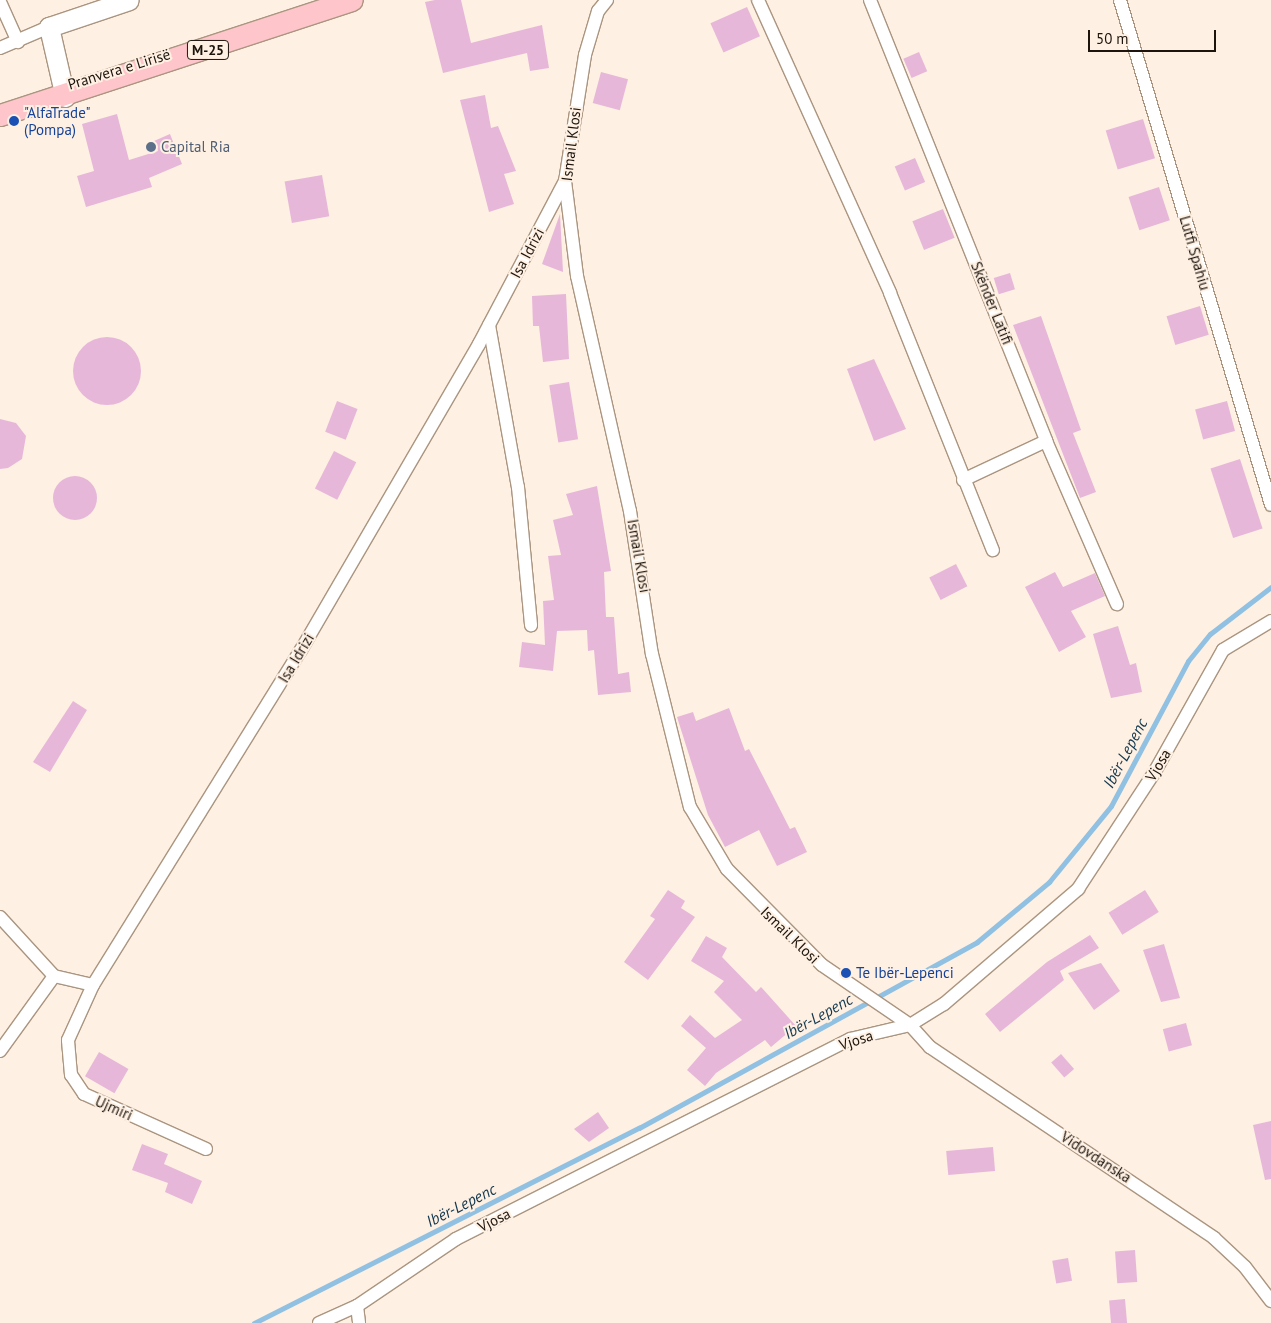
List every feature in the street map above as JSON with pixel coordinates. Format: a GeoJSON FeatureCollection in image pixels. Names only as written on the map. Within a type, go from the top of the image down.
{"type":"FeatureCollection","features":[{"type":"Feature","properties":{"kind":"main road","name":"Pranvera e Lirisë"},"geometry":{"type":"LineString","coordinates":[[0,116],[63,91],[321,0]]}},
{"type":"Feature","properties":{"kind":"main road","name":"Pranvera e Lirisë"},"geometry":{"type":"LineString","coordinates":[[0,104],[63,91],[352,0]]}},
{"type":"Feature","properties":{"kind":"street"},"geometry":{"type":"LineString","coordinates":[[0,48],[18,42],[49,27],[130,0]]}},
{"type":"Feature","properties":{"kind":"street","name":"Ismail Klosi"},"geometry":{"type":"LineString","coordinates":[[607,0],[598,11],[585,55],[565,181],[577,276],[630,511],[652,654],[690,807],[727,869],[752,898],[822,965],[910,1025]]}},
{"type":"Feature","properties":{"kind":"street"},"geometry":{"type":"LineString","coordinates":[[758,0],[890,293],[963,480],[993,550]]}},
{"type":"Feature","properties":{"kind":"street","name":"Skënder Latifi"},"geometry":{"type":"LineString","coordinates":[[870,0],[1046,441],[1117,604]]}},
{"type":"Feature","properties":{"kind":"street","name":"Lutfi Spahiu"},"geometry":{"type":"LineString","coordinates":[[1120,0],[1271,505]]}},
{"type":"Feature","properties":{"kind":"street"},"geometry":{"type":"LineString","coordinates":[[0,2],[18,42]]}},
{"type":"Feature","properties":{"kind":"street"},"geometry":{"type":"LineString","coordinates":[[49,27],[63,91]]}},
{"type":"Feature","properties":{"kind":"street","name":"Isa Idrizi"},"geometry":{"type":"LineString","coordinates":[[93,984],[301,650],[489,325],[565,181]]}},
{"type":"Feature","properties":{"kind":"street"},"geometry":{"type":"LineString","coordinates":[[489,325],[518,487],[531,625]]}},
{"type":"Feature","properties":{"kind":"street"},"geometry":{"type":"LineString","coordinates":[[963,480],[1046,441]]}},
{"type":"Feature","properties":{"kind":"street","name":"Vjosa"},"geometry":{"type":"LineString","coordinates":[[319,1323],[357,1306],[456,1239],[850,1039],[910,1025],[944,1004],[1078,889],[1154,774],[1223,650],[1271,621]]}},
{"type":"Feature","properties":{"kind":"street"},"geometry":{"type":"LineString","coordinates":[[0,917],[54,976],[93,984]]}},
{"type":"Feature","properties":{"kind":"street"},"geometry":{"type":"LineString","coordinates":[[0,1051],[54,976]]}},
{"type":"Feature","properties":{"kind":"street","name":"Ujmiri"},"geometry":{"type":"LineString","coordinates":[[93,984],[68,1040],[71,1075],[84,1094],[206,1149]]}},
{"type":"Feature","properties":{"kind":"street","name":"Vidovdanska"},"geometry":{"type":"LineString","coordinates":[[910,1025],[938,1053],[1214,1238],[1244,1267],[1271,1301]]}},
{"type":"Feature","properties":{"kind":"street"},"geometry":{"type":"LineString","coordinates":[[357,1306],[359,1323]]}},
{"type":"Feature","properties":{"kind":"building"},"geometry":{"type":"Polygon","coordinates":[[[461,0],[471,43],[542,25],[549,68],[530,71],[527,53],[443,73],[425,2],[461,0]]]}},
{"type":"Feature","properties":{"kind":"building"},"geometry":{"type":"Polygon","coordinates":[[[747,7],[760,36],[723,53],[710,23],[747,7]]]}},
{"type":"Feature","properties":{"kind":"building"},"geometry":{"type":"Polygon","coordinates":[[[919,52],[927,71],[912,78],[903,59],[919,52]]]}},
{"type":"Feature","properties":{"kind":"building"},"geometry":{"type":"Polygon","coordinates":[[[601,72],[628,79],[620,110],[593,103],[601,72]]]}},
{"type":"Feature","properties":{"kind":"building"},"geometry":{"type":"Polygon","coordinates":[[[485,95],[491,128],[498,126],[516,171],[504,174],[514,204],[489,212],[460,100],[485,95]]]}},
{"type":"Feature","properties":{"kind":"building"},"geometry":{"type":"Polygon","coordinates":[[[117,114],[129,160],[158,151],[154,141],[170,134],[182,164],[149,178],[152,187],[86,207],[77,176],[94,171],[82,124],[117,114]]]}},
{"type":"Feature","properties":{"kind":"building"},"geometry":{"type":"Polygon","coordinates":[[[1143,119],[1155,158],[1118,170],[1106,130],[1143,119]]]}},
{"type":"Feature","properties":{"kind":"building"},"geometry":{"type":"Polygon","coordinates":[[[915,158],[925,182],[905,191],[895,167],[915,158]]]}},
{"type":"Feature","properties":{"kind":"building"},"geometry":{"type":"Polygon","coordinates":[[[322,175],[329,216],[292,223],[285,182],[322,175]]]}},
{"type":"Feature","properties":{"kind":"building"},"geometry":{"type":"Polygon","coordinates":[[[1159,187],[1170,220],[1139,230],[1129,197],[1159,187]]]}},
{"type":"Feature","properties":{"kind":"building"},"geometry":{"type":"Polygon","coordinates":[[[943,209],[955,238],[924,250],[912,221],[943,209]]]}},
{"type":"Feature","properties":{"kind":"building"},"geometry":{"type":"Polygon","coordinates":[[[560,214],[563,272],[542,264],[560,214]]]}},
{"type":"Feature","properties":{"kind":"building"},"geometry":{"type":"Polygon","coordinates":[[[1010,273],[1015,289],[999,294],[994,278],[1010,273]]]}},
{"type":"Feature","properties":{"kind":"building"},"geometry":{"type":"Polygon","coordinates":[[[566,294],[569,359],[543,362],[539,326],[533,326],[532,296],[566,294]]]}},
{"type":"Feature","properties":{"kind":"building"},"geometry":{"type":"Polygon","coordinates":[[[1200,306],[1209,335],[1175,345],[1167,316],[1200,306]]]}},
{"type":"Feature","properties":{"kind":"building"},"geometry":{"type":"Polygon","coordinates":[[[1041,316],[1081,430],[1073,433],[1096,492],[1080,498],[1013,325],[1041,316]]]}},
{"type":"Feature","properties":{"kind":"building"},"geometry":{"type":"Polygon","coordinates":[[[107,337],[120,340],[131,347],[138,358],[141,371],[138,384],[131,395],[120,402],[107,405],[94,402],[83,395],[76,384],[73,371],[76,358],[83,347],[94,340],[107,337]]]}},
{"type":"Feature","properties":{"kind":"building"},"geometry":{"type":"Polygon","coordinates":[[[874,359],[906,429],[874,441],[847,369],[874,359]]]}},
{"type":"Feature","properties":{"kind":"building"},"geometry":{"type":"Polygon","coordinates":[[[569,382],[578,439],[558,442],[549,385],[569,382]]]}},
{"type":"Feature","properties":{"kind":"building"},"geometry":{"type":"Polygon","coordinates":[[[337,401],[358,409],[346,440],[325,432],[337,401]]]}},
{"type":"Feature","properties":{"kind":"building"},"geometry":{"type":"Polygon","coordinates":[[[1227,401],[1235,431],[1203,439],[1195,410],[1227,401]]]}},
{"type":"Feature","properties":{"kind":"building"},"geometry":{"type":"Polygon","coordinates":[[[0,419],[16,423],[26,436],[22,459],[8,468],[0,469],[0,419]]]}},
{"type":"Feature","properties":{"kind":"building"},"geometry":{"type":"Polygon","coordinates":[[[334,451],[356,462],[337,500],[315,488],[334,451]]]}},
{"type":"Feature","properties":{"kind":"building"},"geometry":{"type":"Polygon","coordinates":[[[1240,459],[1263,528],[1233,538],[1211,469],[1240,459]]]}},
{"type":"Feature","properties":{"kind":"building"},"geometry":{"type":"Polygon","coordinates":[[[71,476],[79,476],[91,482],[97,498],[91,514],[79,520],[71,520],[59,514],[53,502],[53,494],[59,482],[71,476]]]}},
{"type":"Feature","properties":{"kind":"building"},"geometry":{"type":"Polygon","coordinates":[[[597,486],[611,571],[604,572],[606,617],[614,617],[618,674],[629,672],[631,692],[598,695],[594,650],[588,651],[587,630],[557,631],[553,671],[519,667],[522,642],[545,645],[543,601],[554,600],[548,556],[561,555],[553,520],[573,515],[566,494],[597,486]]]}},
{"type":"Feature","properties":{"kind":"building"},"geometry":{"type":"Polygon","coordinates":[[[956,564],[967,586],[941,600],[929,578],[956,564]]]}},
{"type":"Feature","properties":{"kind":"building"},"geometry":{"type":"Polygon","coordinates":[[[1055,572],[1063,587],[1095,573],[1105,596],[1071,611],[1086,637],[1059,652],[1025,587],[1055,572]]]}},
{"type":"Feature","properties":{"kind":"building"},"geometry":{"type":"Polygon","coordinates":[[[1118,626],[1130,665],[1136,663],[1142,692],[1111,698],[1093,634],[1118,626]]]}},
{"type":"Feature","properties":{"kind":"building"},"geometry":{"type":"Polygon","coordinates":[[[73,701],[87,710],[50,772],[33,762],[73,701]]]}},
{"type":"Feature","properties":{"kind":"building"},"geometry":{"type":"Polygon","coordinates":[[[729,708],[745,751],[749,749],[790,829],[795,827],[807,852],[777,866],[759,830],[725,847],[708,815],[677,717],[693,712],[696,721],[729,708]]]}},
{"type":"Feature","properties":{"kind":"building"},"geometry":{"type":"Polygon","coordinates":[[[668,890],[685,901],[681,908],[695,917],[648,980],[624,962],[655,919],[650,916],[668,890]]]}},
{"type":"Feature","properties":{"kind":"building"},"geometry":{"type":"Polygon","coordinates":[[[1145,890],[1159,912],[1122,935],[1109,913],[1145,890]]]}},
{"type":"Feature","properties":{"kind":"building"},"geometry":{"type":"Polygon","coordinates":[[[1090,935],[1099,948],[1060,971],[1064,980],[1000,1032],[985,1014],[1047,962],[1090,935]]]}},
{"type":"Feature","properties":{"kind":"building"},"geometry":{"type":"Polygon","coordinates":[[[706,936],[727,948],[722,957],[756,992],[761,987],[796,1026],[771,1047],[765,1040],[716,1073],[705,1086],[687,1070],[706,1048],[681,1026],[690,1015],[715,1038],[742,1020],[714,992],[724,981],[691,961],[706,936]]]}},
{"type":"Feature","properties":{"kind":"building"},"geometry":{"type":"Polygon","coordinates":[[[1164,944],[1180,998],[1161,1002],[1143,950],[1164,944]]]}},
{"type":"Feature","properties":{"kind":"building"},"geometry":{"type":"Polygon","coordinates":[[[1101,963],[1120,991],[1094,1010],[1068,973],[1101,963]]]}},
{"type":"Feature","properties":{"kind":"building"},"geometry":{"type":"Polygon","coordinates":[[[1186,1023],[1192,1045],[1169,1051],[1163,1029],[1186,1023]]]}},
{"type":"Feature","properties":{"kind":"building"},"geometry":{"type":"Polygon","coordinates":[[[99,1052],[128,1069],[114,1093],[85,1076],[99,1052]]]}},
{"type":"Feature","properties":{"kind":"building"},"geometry":{"type":"Polygon","coordinates":[[[1061,1054],[1074,1069],[1064,1078],[1051,1063],[1061,1054]]]}},
{"type":"Feature","properties":{"kind":"building"},"geometry":{"type":"Polygon","coordinates":[[[598,1112],[609,1128],[589,1142],[574,1129],[598,1112]]]}},
{"type":"Feature","properties":{"kind":"building"},"geometry":{"type":"Polygon","coordinates":[[[1271,1121],[1271,1179],[1265,1180],[1253,1125],[1271,1121]]]}},
{"type":"Feature","properties":{"kind":"building"},"geometry":{"type":"Polygon","coordinates":[[[142,1144],[168,1154],[164,1164],[202,1181],[192,1204],[165,1192],[168,1183],[132,1170],[142,1144]]]}},
{"type":"Feature","properties":{"kind":"building"},"geometry":{"type":"Polygon","coordinates":[[[993,1147],[995,1171],[948,1175],[946,1151],[993,1147]]]}},
{"type":"Feature","properties":{"kind":"building"},"geometry":{"type":"Polygon","coordinates":[[[1135,1250],[1137,1282],[1117,1283],[1115,1251],[1135,1250]]]}},
{"type":"Feature","properties":{"kind":"building"},"geometry":{"type":"Polygon","coordinates":[[[1068,1258],[1072,1281],[1056,1283],[1052,1261],[1068,1258]]]}},
{"type":"Feature","properties":{"kind":"building"},"geometry":{"type":"Polygon","coordinates":[[[1125,1299],[1127,1323],[1111,1323],[1109,1300],[1125,1299]]]}},
{"type":"Feature","properties":{"kind":"waterway","name":"Ibër-Lepenc"},"geometry":{"type":"LineString","coordinates":[[254,1323],[639,1128],[977,942],[1049,882],[1111,806],[1188,661],[1210,634],[1271,587]]}},
{"type":"Feature","properties":{"kind":"place","name":"\"AlfaTrade\" (Pompa)"},"geometry":{"type":"Point","coordinates":[14,121]}},
{"type":"Feature","properties":{"kind":"place","name":"Capital Ria"},"geometry":{"type":"Point","coordinates":[151,147]}},
{"type":"Feature","properties":{"kind":"place","name":"Te Ibër-Lepenci"},"geometry":{"type":"Point","coordinates":[846,973]}}]}
